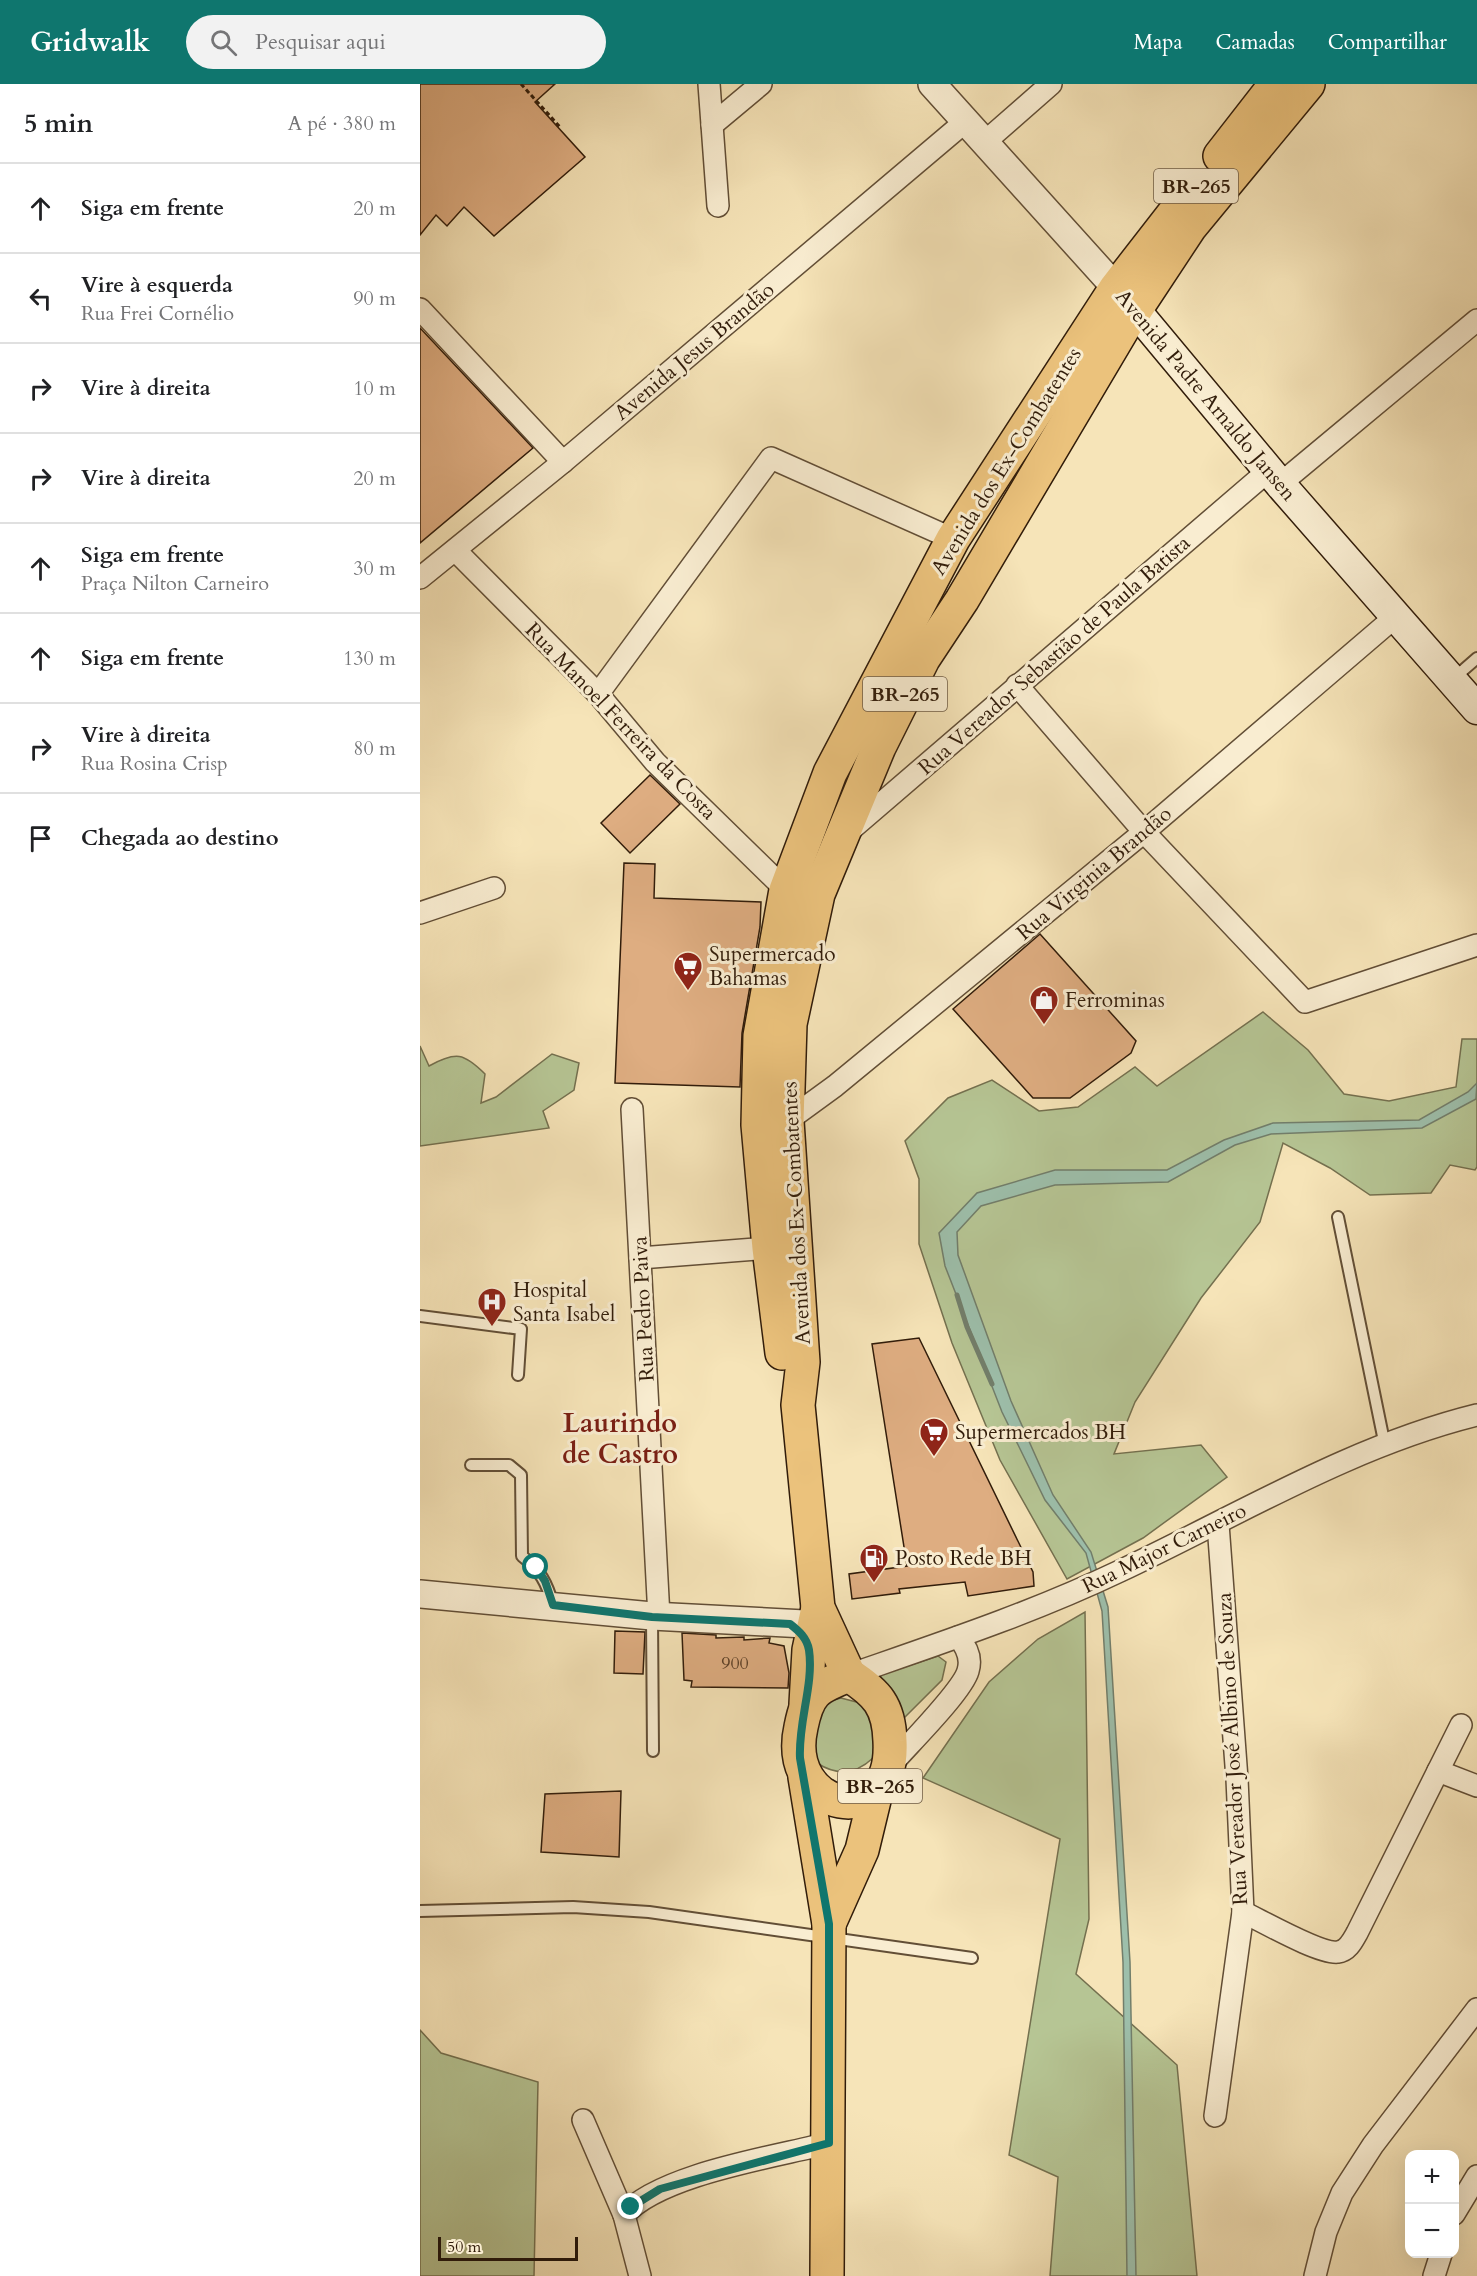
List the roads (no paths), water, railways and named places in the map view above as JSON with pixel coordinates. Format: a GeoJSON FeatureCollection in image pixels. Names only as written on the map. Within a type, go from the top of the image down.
{"type":"FeatureCollection","features":[{"type":"Feature","properties":{"kind":"main road","name":"Avenida dos Ex-Combatentes"},"geometry":{"type":"LineString","coordinates":[[798,1405],[784,1365],[769,1248],[758,1125],[760,1036],[786,890],[830,774],[953,539],[1126,299],[1276,84]]}},
{"type":"Feature","properties":{"kind":"main road","name":"BR-265"},"geometry":{"type":"LineString","coordinates":[[1126,299],[1159,276],[1190,227],[1308,84]]}},
{"type":"Feature","properties":{"kind":"main road","name":"Avenida dos Ex-Combatentes"},"geometry":{"type":"LineString","coordinates":[[806,1704],[811,1627],[798,1405],[803,1362],[787,1121],[790,1024],[818,894],[879,747],[924,659],[962,600],[1126,299]]}},
{"type":"Feature","properties":{"kind":"main road","name":"Avenida Padre Arnaldo Jansen"},"geometry":{"type":"LineString","coordinates":[[1126,299],[1274,478],[1477,709]]}},
{"type":"Feature","properties":{"kind":"main road","name":"Avenida dos Ex-Combatentes"},"geometry":{"type":"LineString","coordinates":[[811,1627],[849,1675]]}},
{"type":"Feature","properties":{"kind":"main road","name":"BR-265"},"geometry":{"type":"LineString","coordinates":[[829,1931],[862,1850],[883,1779],[890,1741],[883,1705],[871,1689],[849,1675]]}},
{"type":"Feature","properties":{"kind":"main road"},"geometry":{"type":"LineString","coordinates":[[806,1704],[823,1685],[849,1675]]}},
{"type":"Feature","properties":{"kind":"main road","name":"BR-265"},"geometry":{"type":"LineString","coordinates":[[806,1704],[799,1734],[829,1931],[827,2276]]}},
{"type":"Feature","properties":{"kind":"main road","name":"BR-265"},"geometry":{"type":"LineString","coordinates":[[805,1777],[823,1795],[845,1803],[869,1797],[883,1779]]}},
{"type":"Feature","properties":{"kind":"street"},"geometry":{"type":"LineString","coordinates":[[709,84],[718,206]]}},
{"type":"Feature","properties":{"kind":"street"},"geometry":{"type":"LineString","coordinates":[[712,125],[761,84]]}},
{"type":"Feature","properties":{"kind":"street","name":"Avenida Padre Arnaldo Jansen"},"geometry":{"type":"LineString","coordinates":[[932,84],[986,141],[1126,299]]}},
{"type":"Feature","properties":{"kind":"street"},"geometry":{"type":"LineString","coordinates":[[986,141],[1051,84]]}},
{"type":"Feature","properties":{"kind":"street","name":"Avenida Jesus Brandão"},"geometry":{"type":"LineString","coordinates":[[420,578],[563,462],[966,121]]}},
{"type":"Feature","properties":{"kind":"street"},"geometry":{"type":"LineString","coordinates":[[420,309],[563,462]]}},
{"type":"Feature","properties":{"kind":"street","name":"Rua Vereador Sebastião de Paula Batista"},"geometry":{"type":"LineString","coordinates":[[840,839],[1017,685],[1274,478],[1477,320]]}},
{"type":"Feature","properties":{"kind":"street"},"geometry":{"type":"LineString","coordinates":[[598,694],[771,458],[953,539]]}},
{"type":"Feature","properties":{"kind":"street","name":"Rua Manoel Ferreira da Costa"},"geometry":{"type":"LineString","coordinates":[[456,551],[598,694],[655,762],[786,890]]}},
{"type":"Feature","properties":{"kind":"street","name":"Rua Virginia Brandão"},"geometry":{"type":"LineString","coordinates":[[787,1121],[835,1086],[1144,832],[1395,617]]}},
{"type":"Feature","properties":{"kind":"street"},"geometry":{"type":"LineString","coordinates":[[1017,685],[1144,832],[1305,1002],[1477,945]]}},
{"type":"Feature","properties":{"kind":"street"},"geometry":{"type":"LineString","coordinates":[[420,914],[494,888]]}},
{"type":"Feature","properties":{"kind":"street","name":"Rua Pedro Paiva"},"geometry":{"type":"LineString","coordinates":[[632,1109],[655,1617]]}},
{"type":"Feature","properties":{"kind":"street"},"geometry":{"type":"LineString","coordinates":[[640,1258],[769,1248]]}},
{"type":"Feature","properties":{"kind":"street","name":"Rua Major Carneiro"},"geometry":{"type":"LineString","coordinates":[[849,1675],[1018,1616],[1119,1572],[1314,1475],[1385,1446],[1477,1415]]}},
{"type":"Feature","properties":{"kind":"street","name":"Rua Vereador José Albino de Souza"},"geometry":{"type":"LineString","coordinates":[[1215,2116],[1243,1912],[1237,1779],[1218,1524]]}},
{"type":"Feature","properties":{"kind":"street"},"geometry":{"type":"LineString","coordinates":[[420,1594],[553,1605],[655,1617],[811,1627]]}},
{"type":"Feature","properties":{"kind":"street"},"geometry":{"type":"LineString","coordinates":[[883,1779],[962,1683],[969,1661],[966,1647],[958,1637]]}},
{"type":"Feature","properties":{"kind":"street"},"geometry":{"type":"LineString","coordinates":[[1243,1912],[1322,1950],[1338,1952],[1345,1950],[1357,1933],[1461,1725]]}},
{"type":"Feature","properties":{"kind":"street"},"geometry":{"type":"LineString","coordinates":[[1438,1771],[1477,1786]]}},
{"type":"Feature","properties":{"kind":"street"},"geometry":{"type":"LineString","coordinates":[[1315,2276],[1326,2232],[1342,2193],[1373,2145],[1477,2009]]}},
{"type":"Feature","properties":{"kind":"street"},"geometry":{"type":"LineString","coordinates":[[583,2120],[624,2215],[640,2276]]}},
{"type":"Feature","properties":{"kind":"street"},"geometry":{"type":"LineString","coordinates":[[624,2215],[641,2199],[660,2189],[829,2143]]}},
{"type":"Feature","properties":{"kind":"street"},"geometry":{"type":"LineString","coordinates":[[1459,2207],[1477,2176]]}},
{"type":"Feature","properties":{"kind":"street"},"geometry":{"type":"LineString","coordinates":[[1434,2276],[1439,2258]]}},
{"type":"Feature","properties":{"kind":"lane"},"geometry":{"type":"LineString","coordinates":[[1451,680],[1477,658]]}},
{"type":"Feature","properties":{"kind":"lane"},"geometry":{"type":"LineString","coordinates":[[1338,1217],[1385,1446]]}},
{"type":"Feature","properties":{"kind":"lane"},"geometry":{"type":"LineString","coordinates":[[420,1316],[521,1329],[518,1375]]}},
{"type":"Feature","properties":{"kind":"lane"},"geometry":{"type":"LineString","coordinates":[[471,1465],[509,1465],[521,1475],[522,1556],[536,1567],[545,1581],[553,1605]]}},
{"type":"Feature","properties":{"kind":"lane"},"geometry":{"type":"LineString","coordinates":[[653,1751],[655,1617]]}},
{"type":"Feature","properties":{"kind":"lane"},"geometry":{"type":"LineString","coordinates":[[420,1911],[573,1906],[649,1912],[829,1931],[972,1958]]}},
{"type":"Feature","properties":{"kind":"waterway"},"geometry":{"type":"LineString","coordinates":[[957,1295],[967,1327],[992,1384]]}},
{"type":"Feature","properties":{"kind":"place","name":"Supermercado Bahamas"},"geometry":{"type":"Point","coordinates":[688,992]}},
{"type":"Feature","properties":{"kind":"place","name":"Ferrominas"},"geometry":{"type":"Point","coordinates":[1044,1026]}},
{"type":"Feature","properties":{"kind":"place","name":"Hospital Santa Isabel"},"geometry":{"type":"Point","coordinates":[492,1328]}},
{"type":"Feature","properties":{"kind":"place","name":"Supermercados BH"},"geometry":{"type":"Point","coordinates":[934,1458]}},
{"type":"Feature","properties":{"kind":"place","name":"Posto Rede BH"},"geometry":{"type":"Point","coordinates":[874,1584]}},
{"type":"Feature","properties":{"kind":"district","name":"Laurindo de Castro"},"geometry":{"type":"Point","coordinates":[620,1438]}}]}
